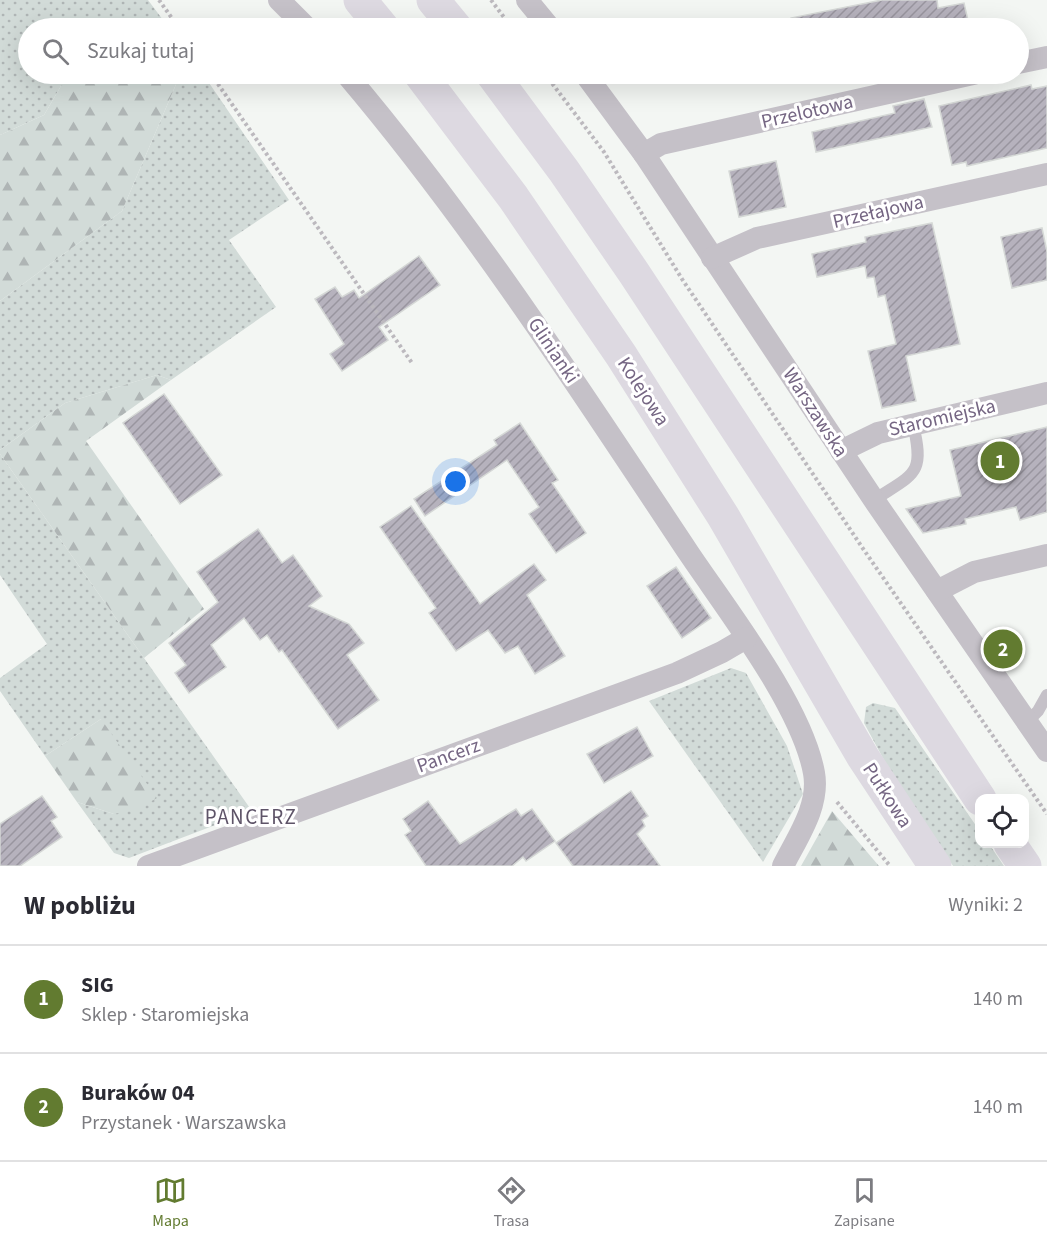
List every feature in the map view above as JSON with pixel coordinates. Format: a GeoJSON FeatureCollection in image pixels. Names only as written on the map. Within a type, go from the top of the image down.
{"type":"FeatureCollection","features":[{"type":"Feature","properties":{"kind":"highway"},"geometry":{"type":"LineString","coordinates":[[360,0],[375,18]]}},
{"type":"Feature","properties":{"kind":"highway"},"geometry":{"type":"LineString","coordinates":[[433,0],[448,18]]}},
{"type":"Feature","properties":{"kind":"highway","name":"Kolejowa"},"geometry":{"type":"LineString","coordinates":[[428,84],[513,196],[621,355],[723,516],[844,723]]}},
{"type":"Feature","properties":{"kind":"highway"},"geometry":{"type":"LineString","coordinates":[[499,84],[564,171],[634,273],[898,679],[977,794]]}},
{"type":"Feature","properties":{"kind":"highway","name":"Pułkowa"},"geometry":{"type":"LineString","coordinates":[[844,723],[879,782],[935,866]]}},
{"type":"Feature","properties":{"kind":"highway"},"geometry":{"type":"LineString","coordinates":[[1013,848],[1025,866]]}},
{"type":"Feature","properties":{"kind":"street"},"geometry":{"type":"LineString","coordinates":[[279,0],[297,18]]}},
{"type":"Feature","properties":{"kind":"street"},"geometry":{"type":"LineString","coordinates":[[527,0],[542,18]]}},
{"type":"Feature","properties":{"kind":"street"},"geometry":{"type":"LineString","coordinates":[[1029,61],[1047,57]]}},
{"type":"Feature","properties":{"kind":"street","name":"Glinianki"},"geometry":{"type":"LineString","coordinates":[[354,84],[409,149],[500,270],[746,638],[796,721],[810,756],[815,777]]}},
{"type":"Feature","properties":{"kind":"street","name":"Warszawska"},"geometry":{"type":"LineString","coordinates":[[592,84],[644,154],[874,500],[1047,751]]}},
{"type":"Feature","properties":{"kind":"street","name":"Przelotowa"},"geometry":{"type":"LineString","coordinates":[[644,154],[661,144],[928,84]]}},
{"type":"Feature","properties":{"kind":"street","name":"Przełajowa"},"geometry":{"type":"LineString","coordinates":[[712,258],[757,238],[1047,174]]}},
{"type":"Feature","properties":{"kind":"street","name":"Staromiejska"},"geometry":{"type":"LineString","coordinates":[[841,451],[878,433],[1047,393]]}},
{"type":"Feature","properties":{"kind":"street"},"geometry":{"type":"LineString","coordinates":[[937,591],[974,572],[1047,555]]}},
{"type":"Feature","properties":{"kind":"street","name":"Pancerz"},"geometry":{"type":"LineString","coordinates":[[161,864],[677,673],[746,638]]}},
{"type":"Feature","properties":{"kind":"street"},"geometry":{"type":"LineString","coordinates":[[783,866],[808,817],[815,777]]}},
{"type":"Feature","properties":{"kind":"lane"},"geometry":{"type":"LineString","coordinates":[[874,500],[908,478],[918,465],[919,449],[913,424]]}},
{"type":"Feature","properties":{"kind":"lane"},"geometry":{"type":"LineString","coordinates":[[1027,722],[1040,708],[1047,695]]}},
{"type":"Feature","properties":{"kind":"path"},"geometry":{"type":"LineString","coordinates":[[159,0],[172,18]]}},
{"type":"Feature","properties":{"kind":"path"},"geometry":{"type":"LineString","coordinates":[[491,0],[504,18]]}},
{"type":"Feature","properties":{"kind":"path"},"geometry":{"type":"LineString","coordinates":[[218,84],[412,363]]}},
{"type":"Feature","properties":{"kind":"path"},"geometry":{"type":"LineString","coordinates":[[553,84],[604,152],[688,288],[866,553],[1047,814]]}},
{"type":"Feature","properties":{"kind":"path"},"geometry":{"type":"LineString","coordinates":[[815,777],[826,778],[834,798],[861,835],[890,866]]}},
{"type":"Feature","properties":{"kind":"green space"},"geometry":{"type":"Polygon","coordinates":[[[0,0],[148,0],[162,18],[18,18],[18,84],[62,84],[44,115],[0,135],[0,0]]]}},
{"type":"Feature","properties":{"kind":"green space"},"geometry":{"type":"Polygon","coordinates":[[[62,84],[176,84],[122,211],[0,301],[0,135],[44,115],[62,84]]]}},
{"type":"Feature","properties":{"kind":"green space"},"geometry":{"type":"Polygon","coordinates":[[[176,84],[210,84],[289,200],[229,240],[276,307],[171,380],[157,375],[65,403],[0,450],[0,301],[122,211],[176,84]]]}},
{"type":"Feature","properties":{"kind":"green space"},"geometry":{"type":"Polygon","coordinates":[[[157,375],[171,380],[86,441],[204,609],[144,658],[0,454],[0,450],[65,403],[157,375]]]}},
{"type":"Feature","properties":{"kind":"green space"},"geometry":{"type":"Polygon","coordinates":[[[0,454],[252,811],[129,858],[114,853],[77,802],[114,814],[101,719],[45,756],[0,691],[0,678],[47,644],[0,575],[0,454]]]}},
{"type":"Feature","properties":{"kind":"green space"},"geometry":{"type":"Polygon","coordinates":[[[731,668],[746,673],[787,746],[803,794],[763,862],[649,701],[731,668]]]}},
{"type":"Feature","properties":{"kind":"green space"},"geometry":{"type":"Polygon","coordinates":[[[873,703],[895,708],[975,824],[975,848],[992,848],[1004,866],[953,866],[898,786],[864,723],[866,707],[873,703]]]}},
{"type":"Feature","properties":{"kind":"green space"},"geometry":{"type":"Polygon","coordinates":[[[101,719],[157,798],[137,809],[114,814],[77,802],[45,756],[101,719]]]}},
{"type":"Feature","properties":{"kind":"green space"},"geometry":{"type":"Polygon","coordinates":[[[832,811],[879,866],[801,866],[832,811]]]}},
{"type":"Feature","properties":{"kind":"building"},"geometry":{"type":"Polygon","coordinates":[[[882,0],[937,0],[938,8],[964,3],[967,18],[791,18],[882,0]]]}},
{"type":"Feature","properties":{"kind":"building"},"geometry":{"type":"Polygon","coordinates":[[[1031,85],[1032,89],[1047,86],[1047,148],[967,166],[966,162],[952,165],[939,106],[1031,85]]]}},
{"type":"Feature","properties":{"kind":"building"},"geometry":{"type":"Polygon","coordinates":[[[924,99],[932,127],[816,152],[812,132],[895,113],[893,106],[924,99]]]}},
{"type":"Feature","properties":{"kind":"building"},"geometry":{"type":"Polygon","coordinates":[[[776,161],[786,207],[739,217],[729,171],[776,161]]]}},
{"type":"Feature","properties":{"kind":"building"},"geometry":{"type":"Polygon","coordinates":[[[932,223],[960,344],[906,356],[916,401],[882,408],[868,351],[896,344],[885,295],[878,297],[874,277],[867,278],[865,266],[817,277],[812,254],[866,242],[865,237],[932,223]]]}},
{"type":"Feature","properties":{"kind":"building"},"geometry":{"type":"Polygon","coordinates":[[[1042,228],[1047,252],[1047,280],[1012,288],[1001,237],[1042,228]]]}},
{"type":"Feature","properties":{"kind":"building"},"geometry":{"type":"Polygon","coordinates":[[[419,256],[440,285],[379,327],[388,340],[342,371],[330,354],[344,344],[315,299],[335,287],[342,297],[354,290],[359,298],[419,256]]]}},
{"type":"Feature","properties":{"kind":"building"},"geometry":{"type":"Polygon","coordinates":[[[164,394],[222,475],[180,504],[123,423],[164,394]]]}},
{"type":"Feature","properties":{"kind":"building"},"geometry":{"type":"Polygon","coordinates":[[[520,423],[558,480],[552,483],[586,533],[556,553],[529,514],[539,507],[507,460],[425,516],[414,499],[497,445],[494,440],[520,423]]]}},
{"type":"Feature","properties":{"kind":"building"},"geometry":{"type":"Polygon","coordinates":[[[1047,427],[1047,512],[1020,520],[1016,507],[965,519],[966,524],[923,533],[906,509],[961,496],[950,450],[1047,427]]]}},
{"type":"Feature","properties":{"kind":"building"},"geometry":{"type":"Polygon","coordinates":[[[411,506],[480,604],[534,564],[546,580],[527,595],[565,656],[535,674],[518,646],[505,653],[488,630],[456,651],[429,613],[436,608],[380,527],[411,506]]]}},
{"type":"Feature","properties":{"kind":"building"},"geometry":{"type":"Polygon","coordinates":[[[258,529],[282,563],[293,555],[322,596],[309,606],[349,624],[364,643],[347,655],[379,700],[338,729],[282,650],[279,652],[267,635],[260,640],[244,618],[211,645],[226,667],[189,693],[175,673],[186,665],[169,643],[218,602],[197,572],[258,529]]]}},
{"type":"Feature","properties":{"kind":"building"},"geometry":{"type":"Polygon","coordinates":[[[676,567],[711,618],[682,638],[647,586],[676,567]]]}},
{"type":"Feature","properties":{"kind":"building"},"geometry":{"type":"Polygon","coordinates":[[[637,727],[653,756],[604,783],[587,754],[637,727]]]}},
{"type":"Feature","properties":{"kind":"building"},"geometry":{"type":"Polygon","coordinates":[[[631,791],[648,816],[642,820],[645,826],[637,834],[660,866],[573,866],[556,843],[631,791]]]}},
{"type":"Feature","properties":{"kind":"building"},"geometry":{"type":"Polygon","coordinates":[[[42,796],[57,817],[51,821],[62,837],[20,866],[0,866],[0,824],[42,796]]]}},
{"type":"Feature","properties":{"kind":"building"},"geometry":{"type":"Polygon","coordinates":[[[428,801],[460,844],[516,809],[521,816],[532,809],[555,841],[526,861],[523,857],[512,866],[426,866],[405,835],[411,831],[403,819],[428,801]]]}},
{"type":"Feature","properties":{"kind":"place","name":"SIG"},"geometry":{"type":"Point","coordinates":[1000,461]}},
{"type":"Feature","properties":{"kind":"place","name":"Buraków 04"},"geometry":{"type":"Point","coordinates":[1003,649]}},
{"type":"Feature","properties":{"kind":"district","name":"PANCERZ"},"geometry":{"type":"Point","coordinates":[251,817]}}]}
